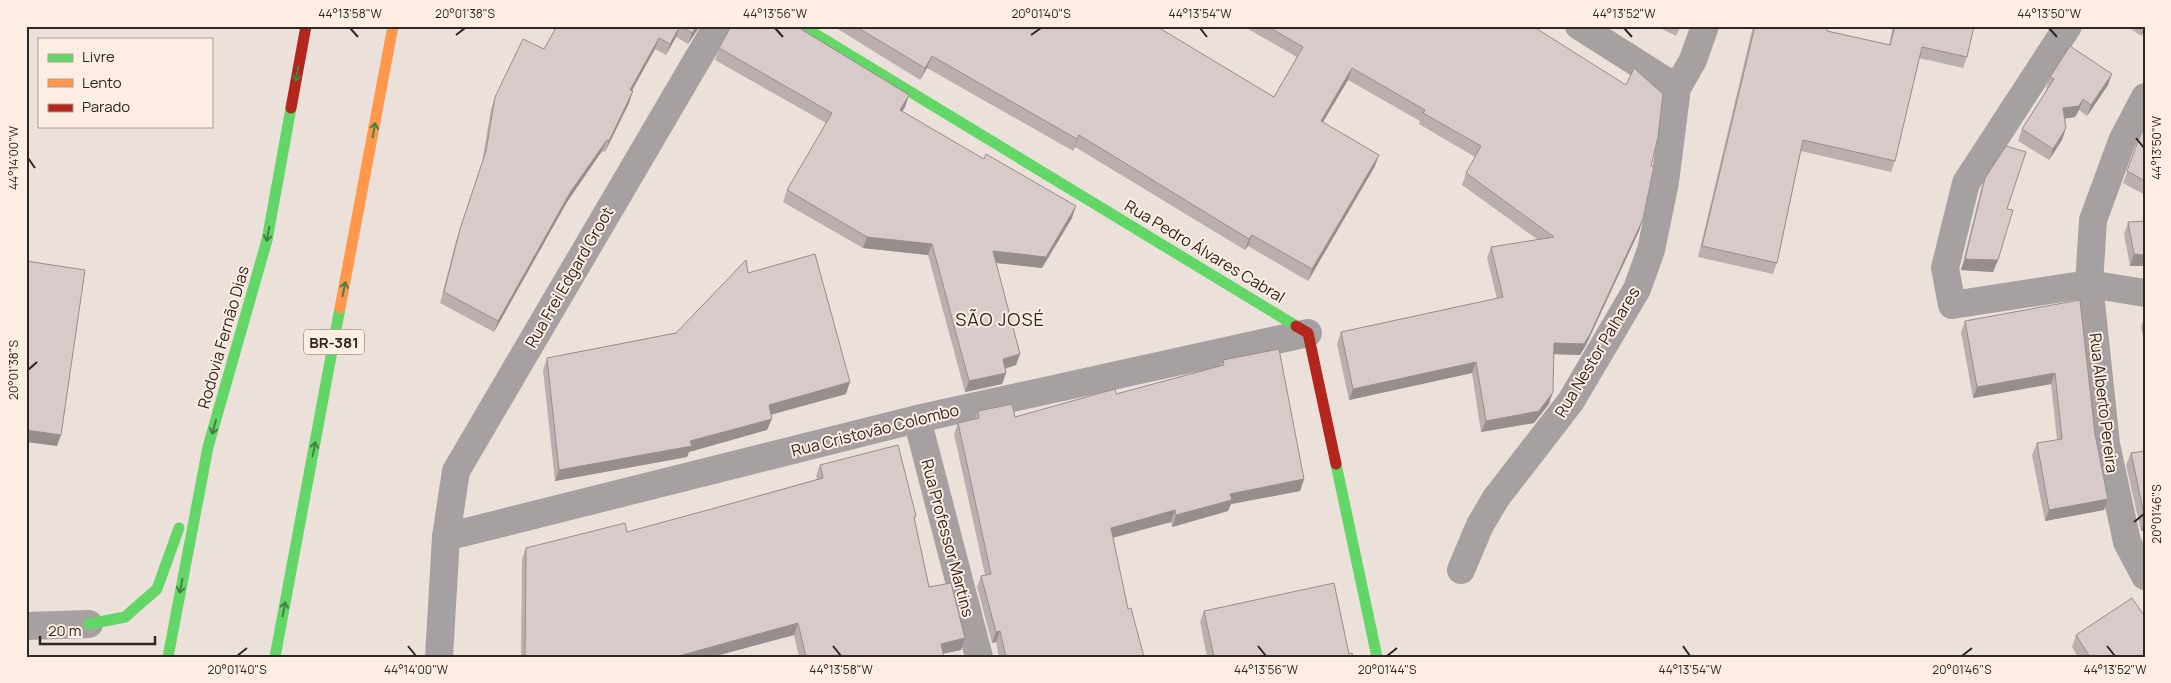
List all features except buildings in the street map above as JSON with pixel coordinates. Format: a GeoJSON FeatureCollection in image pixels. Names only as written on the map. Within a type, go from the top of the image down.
{"type":"FeatureCollection","features":[{"type":"Feature","properties":{"kind":"main road","name":"Rodovia Fernão Dias"},"geometry":{"type":"LineString","coordinates":[[168,657],[208,447],[267,240],[306,26]]}},
{"type":"Feature","properties":{"kind":"main road","name":"BR-381"},"geometry":{"type":"LineString","coordinates":[[275,657],[393,26]]}},
{"type":"Feature","properties":{"kind":"main road","name":"Rua Pedro Álvares Cabral"},"geometry":{"type":"LineString","coordinates":[[802,26],[1308,333]]}},
{"type":"Feature","properties":{"kind":"main road"},"geometry":{"type":"LineString","coordinates":[[1308,333],[1377,657]]}},
{"type":"Feature","properties":{"kind":"main road"},"geometry":{"type":"LineString","coordinates":[[88,624],[125,618],[157,589],[208,447]]}},
{"type":"Feature","properties":{"kind":"street","name":"Rua Frei Edgard Groot"},"geometry":{"type":"LineString","coordinates":[[439,657],[446,537],[456,471],[717,26]]}},
{"type":"Feature","properties":{"kind":"street"},"geometry":{"type":"LineString","coordinates":[[1579,26],[1677,88]]}},
{"type":"Feature","properties":{"kind":"street","name":"Rua Nestor Palhares"},"geometry":{"type":"LineString","coordinates":[[1461,570],[1480,525],[1496,498],[1571,401],[1637,289],[1651,250],[1665,182],[1677,88],[1693,60],[1705,26]]}},
{"type":"Feature","properties":{"kind":"street"},"geometry":{"type":"LineString","coordinates":[[2068,26],[1966,182],[1945,268],[1952,305],[2090,284],[2145,293]]}},
{"type":"Feature","properties":{"kind":"street","name":"Rua Alberto Pereira"},"geometry":{"type":"LineString","coordinates":[[2145,97],[2122,141],[2093,220],[2090,284],[2106,444],[2127,542],[2145,576]]}},
{"type":"Feature","properties":{"kind":"street","name":"Rua Cristovão Colombo"},"geometry":{"type":"LineString","coordinates":[[446,537],[917,419],[1308,333]]}},
{"type":"Feature","properties":{"kind":"street","name":"Rua Professor Martins"},"geometry":{"type":"LineString","coordinates":[[917,419],[979,657]]}},
{"type":"Feature","properties":{"kind":"street"},"geometry":{"type":"LineString","coordinates":[[26,626],[88,624]]}},
{"type":"Feature","properties":{"kind":"traffic: fast"},"geometry":{"type":"LineString","coordinates":[[802,26],[1296,326]]}},
{"type":"Feature","properties":{"kind":"traffic: fast"},"geometry":{"type":"LineString","coordinates":[[168,657],[208,447],[267,240],[291,108]]}},
{"type":"Feature","properties":{"kind":"traffic: fast"},"geometry":{"type":"LineString","coordinates":[[275,657],[340,308]]}},
{"type":"Feature","properties":{"kind":"traffic: fast"},"geometry":{"type":"LineString","coordinates":[[1336,464],[1377,657]]}},
{"type":"Feature","properties":{"kind":"traffic: fast"},"geometry":{"type":"LineString","coordinates":[[89,624],[125,617],[157,589],[179,528]]}},
{"type":"Feature","properties":{"kind":"traffic: slow"},"geometry":{"type":"LineString","coordinates":[[340,308],[393,26]]}},
{"type":"Feature","properties":{"kind":"traffic: jam"},"geometry":{"type":"LineString","coordinates":[[291,108],[306,26]]}},
{"type":"Feature","properties":{"kind":"traffic: jam"},"geometry":{"type":"LineString","coordinates":[[1296,326],[1308,333],[1336,464]]}},
{"type":"Feature","properties":{"kind":"district","name":"SÃO JOSÉ"},"geometry":{"type":"Point","coordinates":[1000,319]}}]}
